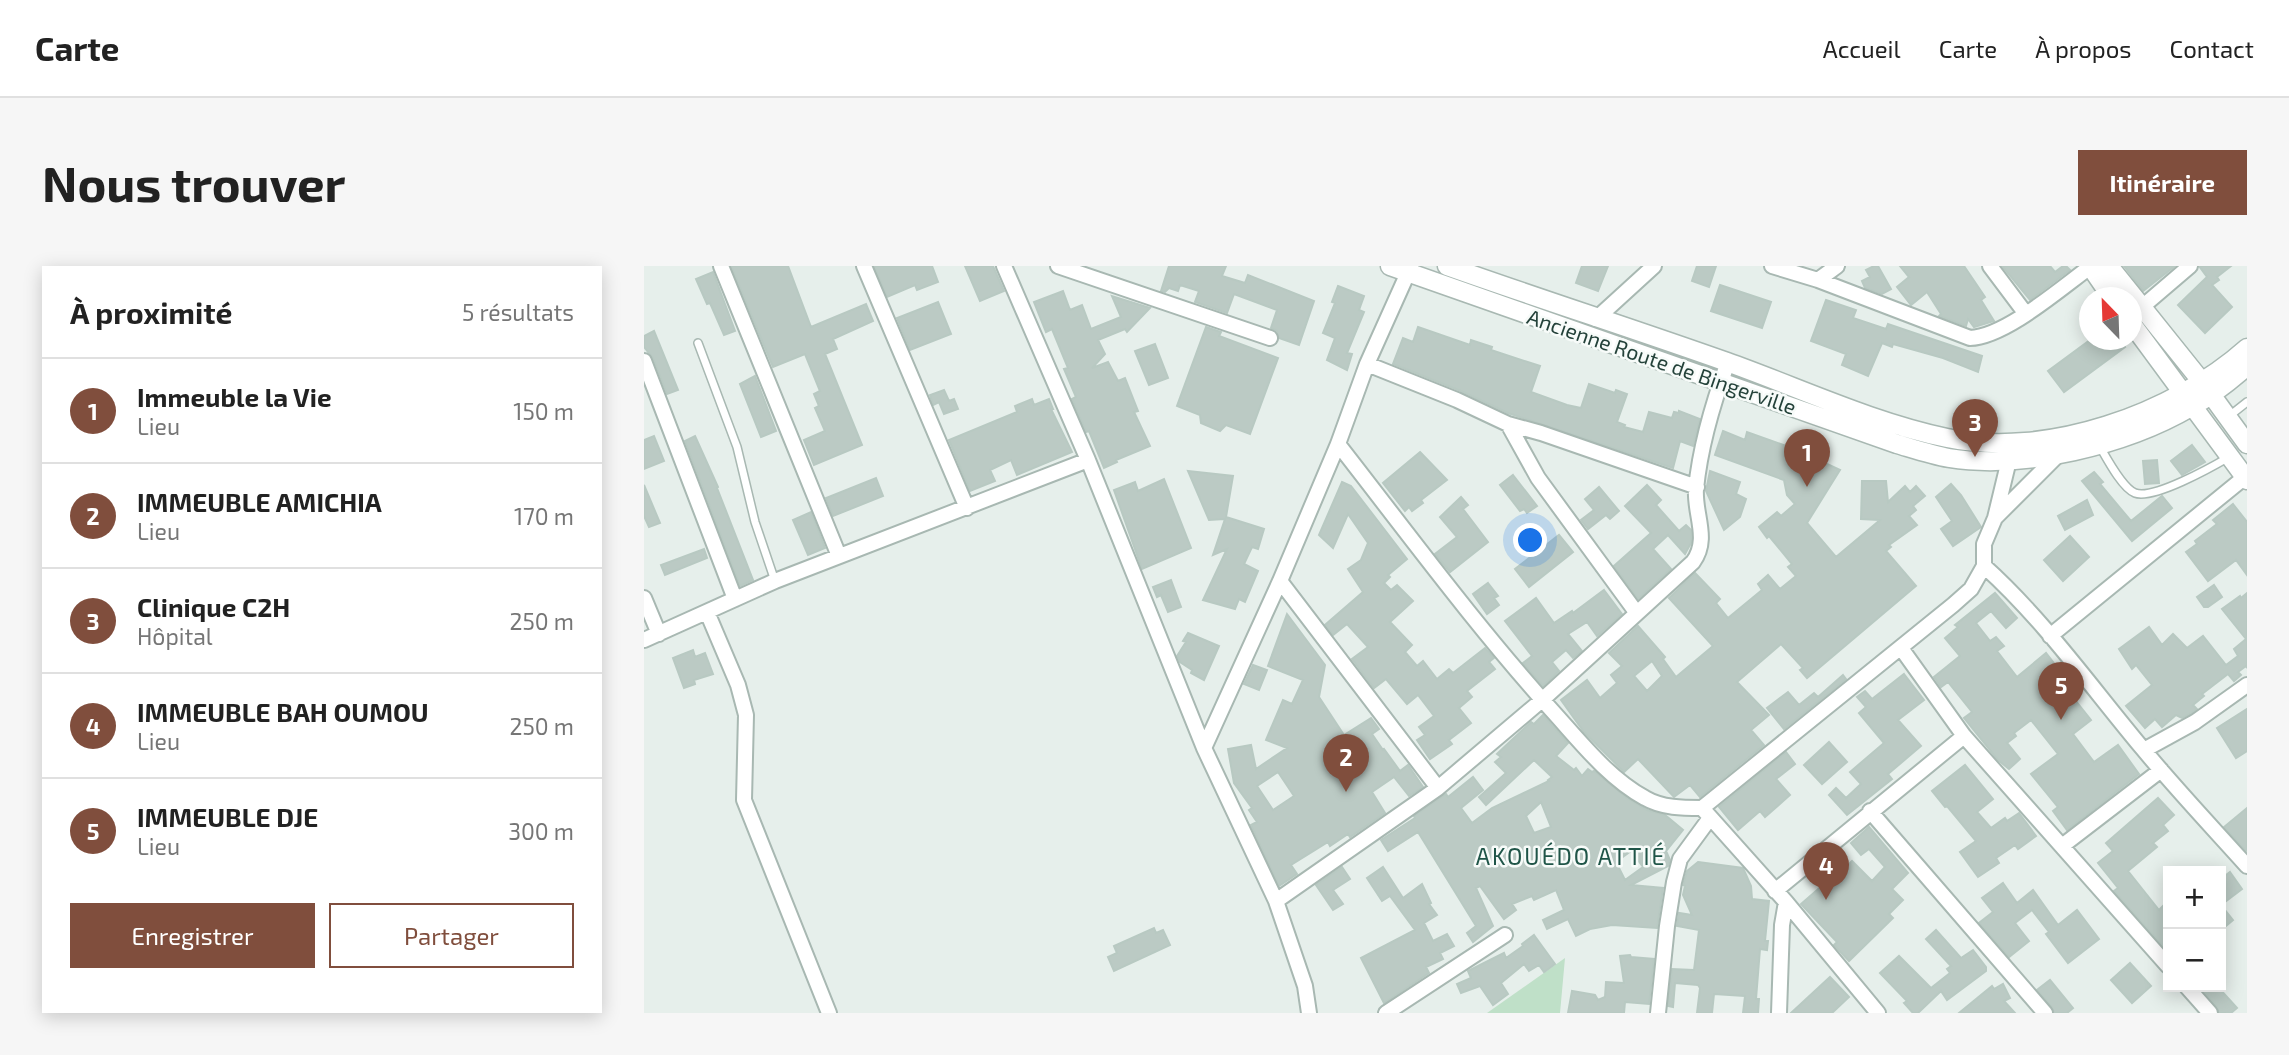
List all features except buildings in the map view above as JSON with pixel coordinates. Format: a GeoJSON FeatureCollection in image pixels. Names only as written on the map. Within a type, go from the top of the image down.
{"type":"FeatureCollection","features":[{"type":"Feature","properties":{"kind":"street"},"geometry":{"type":"LineString","coordinates":[[721,266],[839,556]]}},
{"type":"Feature","properties":{"kind":"street"},"geometry":{"type":"LineString","coordinates":[[864,266],[967,508]]}},
{"type":"Feature","properties":{"kind":"street"},"geometry":{"type":"LineString","coordinates":[[1004,266],[1088,460],[1204,748],[1276,901],[1305,986],[1308,1013]]}},
{"type":"Feature","properties":{"kind":"street"},"geometry":{"type":"LineString","coordinates":[[1058,266],[1270,338]]}},
{"type":"Feature","properties":{"kind":"street","name":"Ancienne Route de Bingerville"},"geometry":{"type":"LineString","coordinates":[[1390,266],[1409,269],[1898,444],[1949,458],[2009,460],[2098,445],[2147,428],[2206,388],[2247,366]]}},
{"type":"Feature","properties":{"kind":"street","name":"Ancienne Route de Bingerville"},"geometry":{"type":"LineString","coordinates":[[1447,266],[1728,362],[1893,424],[1949,439],[1986,442],[2047,439],[2093,430],[2187,400]]}},
{"type":"Feature","properties":{"kind":"street"},"geometry":{"type":"LineString","coordinates":[[1596,319],[1654,266]]}},
{"type":"Feature","properties":{"kind":"street"},"geometry":{"type":"LineString","coordinates":[[1772,266],[1818,280],[1970,338],[1987,335],[2026,314],[2090,267],[2104,287]]}},
{"type":"Feature","properties":{"kind":"street"},"geometry":{"type":"LineString","coordinates":[[1818,280],[1837,266]]}},
{"type":"Feature","properties":{"kind":"street"},"geometry":{"type":"LineString","coordinates":[[1990,266],[2026,314]]}},
{"type":"Feature","properties":{"kind":"street"},"geometry":{"type":"LineString","coordinates":[[2109,266],[2126,287]]}},
{"type":"Feature","properties":{"kind":"street"},"geometry":{"type":"LineString","coordinates":[[2190,266],[2142,307],[2247,444]]}},
{"type":"Feature","properties":{"kind":"street"},"geometry":{"type":"LineString","coordinates":[[1204,748],[1280,581],[1338,444],[1367,365],[1409,269]]}},
{"type":"Feature","properties":{"kind":"street"},"geometry":{"type":"LineString","coordinates":[[2050,636],[2246,479],[2142,338]]}},
{"type":"Feature","properties":{"kind":"street","name":"Ancienne Route de Bingerville"},"geometry":{"type":"LineString","coordinates":[[2206,388],[2247,348]]}},
{"type":"Feature","properties":{"kind":"street"},"geometry":{"type":"LineString","coordinates":[[644,362],[735,599]]}},
{"type":"Feature","properties":{"kind":"street"},"geometry":{"type":"LineString","coordinates":[[1276,901],[1438,789],[1542,699],[1699,554],[1702,533],[1696,506],[1696,487],[1728,362]]}},
{"type":"Feature","properties":{"kind":"street"},"geometry":{"type":"LineString","coordinates":[[1367,365],[1457,400],[1508,425],[1541,433],[1696,487]]}},
{"type":"Feature","properties":{"kind":"street"},"geometry":{"type":"LineString","coordinates":[[1508,425],[1538,478],[1636,612]]}},
{"type":"Feature","properties":{"kind":"street"},"geometry":{"type":"LineString","coordinates":[[1338,444],[1494,642],[1592,755],[1634,792],[1648,800],[1706,813],[1878,1013]]}},
{"type":"Feature","properties":{"kind":"street"},"geometry":{"type":"LineString","coordinates":[[1995,518],[2060,453]]}},
{"type":"Feature","properties":{"kind":"street"},"geometry":{"type":"LineString","coordinates":[[644,640],[775,581],[1088,460]]}},
{"type":"Feature","properties":{"kind":"street"},"geometry":{"type":"LineString","coordinates":[[1658,1013],[1667,926],[1677,870],[1680,859],[1706,813],[1970,589],[1984,566],[1984,544],[1995,518],[2009,460]]}},
{"type":"Feature","properties":{"kind":"street"},"geometry":{"type":"LineString","coordinates":[[1984,566],[2007,587],[2050,636],[2161,770],[2247,866]]}},
{"type":"Feature","properties":{"kind":"street"},"geometry":{"type":"LineString","coordinates":[[1280,581],[1438,789]]}},
{"type":"Feature","properties":{"kind":"street"},"geometry":{"type":"LineString","coordinates":[[644,598],[659,634]]}},
{"type":"Feature","properties":{"kind":"street"},"geometry":{"type":"LineString","coordinates":[[707,612],[738,685],[746,715],[746,809],[829,1013]]}},
{"type":"Feature","properties":{"kind":"street"},"geometry":{"type":"LineString","coordinates":[[1901,648],[1964,736],[2163,960]]}},
{"type":"Feature","properties":{"kind":"street"},"geometry":{"type":"LineString","coordinates":[[2144,750],[2195,722],[2247,685]]}},
{"type":"Feature","properties":{"kind":"street"},"geometry":{"type":"LineString","coordinates":[[1780,896],[1870,811],[1964,736]]}},
{"type":"Feature","properties":{"kind":"street"},"geometry":{"type":"LineString","coordinates":[[2062,846],[2161,770]]}},
{"type":"Feature","properties":{"kind":"street"},"geometry":{"type":"LineString","coordinates":[[1870,811],[2045,1013]]}},
{"type":"Feature","properties":{"kind":"street"},"geometry":{"type":"LineString","coordinates":[[1779,1013],[1782,925],[1780,896]]}},
{"type":"Feature","properties":{"kind":"street"},"geometry":{"type":"LineString","coordinates":[[1386,1013],[1505,935]]}},
{"type":"Feature","properties":{"kind":"street"},"geometry":{"type":"LineString","coordinates":[[2191,992],[2210,1013]]}},
{"type":"Feature","properties":{"kind":"lane"},"geometry":{"type":"LineString","coordinates":[[698,343],[737,447],[755,522],[775,581]]}},
{"type":"Feature","properties":{"kind":"lane"},"geometry":{"type":"LineString","coordinates":[[2228,418],[2247,402]]}},
{"type":"Feature","properties":{"kind":"lane"},"geometry":{"type":"LineString","coordinates":[[2098,445],[2124,484],[2134,493],[2144,494],[2172,486],[2230,457]]}},
{"type":"Feature","properties":{"kind":"green space"},"geometry":{"type":"Polygon","coordinates":[[[1565,958],[1560,1013],[1487,1013],[1565,958]]]}},
{"type":"Feature","properties":{"kind":"place","name":"Clinique C2H"},"geometry":{"type":"Point","coordinates":[1975,457]}},
{"type":"Feature","properties":{"kind":"place","name":"Immeuble la Vie"},"geometry":{"type":"Point","coordinates":[1807,487]}},
{"type":"Feature","properties":{"kind":"place","name":"IMMEUBLE DJE"},"geometry":{"type":"Point","coordinates":[2061,720]}},
{"type":"Feature","properties":{"kind":"place","name":"IMMEUBLE AMICHIA"},"geometry":{"type":"Point","coordinates":[1346,792]}},
{"type":"Feature","properties":{"kind":"place","name":"IMMEUBLE BAH OUMOU"},"geometry":{"type":"Point","coordinates":[1826,900]}},
{"type":"Feature","properties":{"kind":"district","name":"AKOUÉDO ATTIÉ"},"geometry":{"type":"Point","coordinates":[1571,856]}}]}
